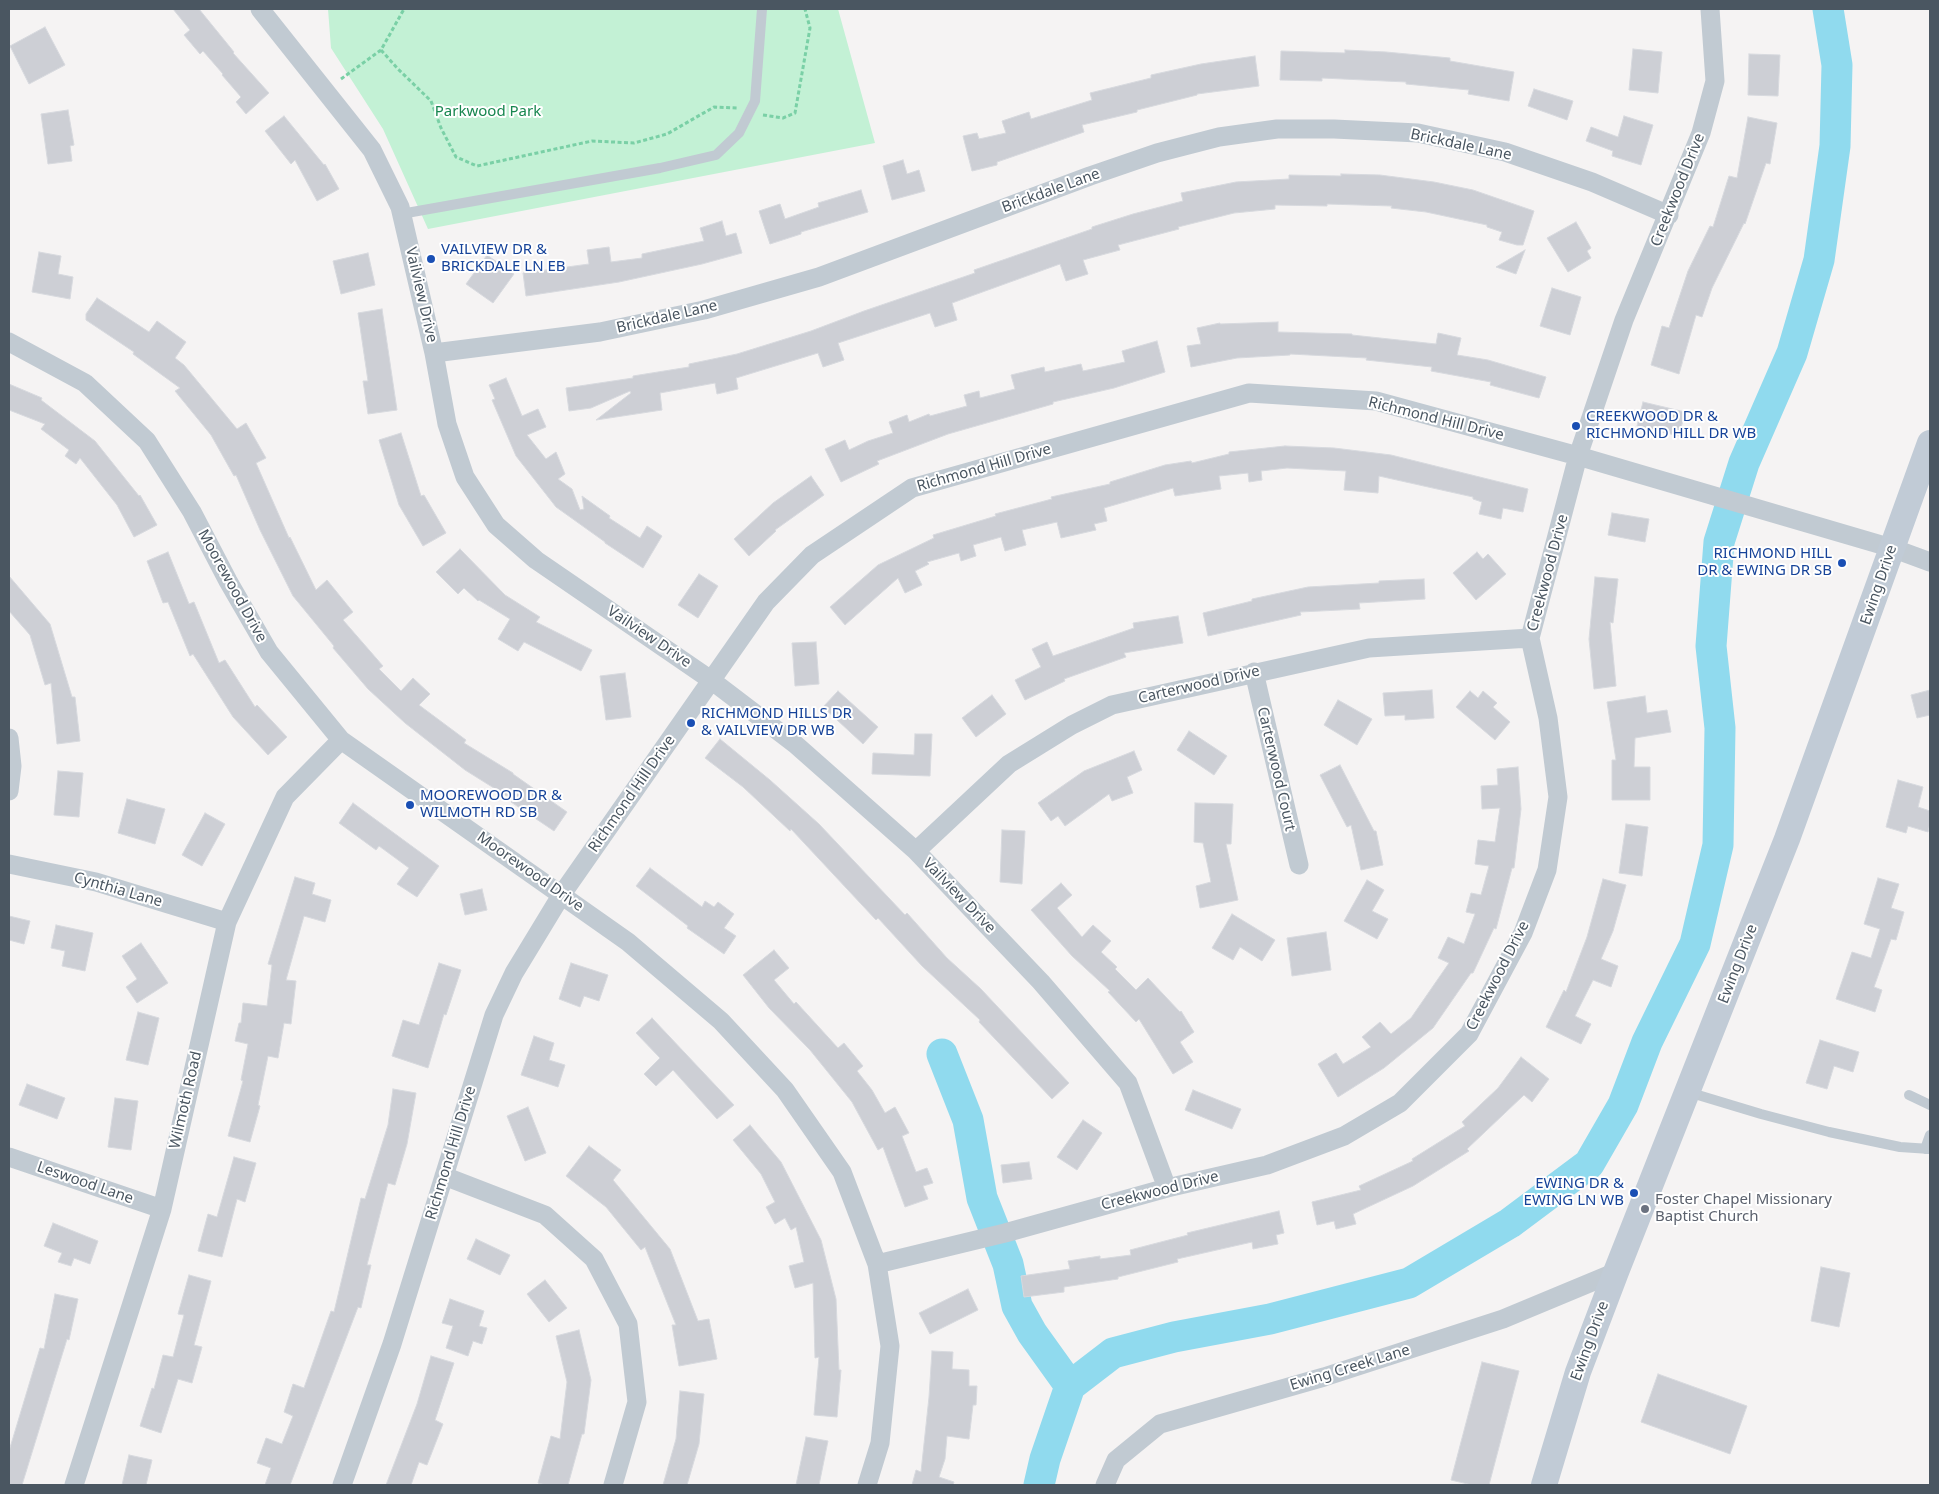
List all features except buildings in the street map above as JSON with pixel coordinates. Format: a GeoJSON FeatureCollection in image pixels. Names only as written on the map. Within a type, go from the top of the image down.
{"type":"FeatureCollection","features":[{"type":"Feature","properties":{"kind":"main road","name":"Ewing Drive"},"geometry":{"type":"LineString","coordinates":[[1544,1485],[1578,1372],[1787,840],[1930,443]]}},
{"type":"Feature","properties":{"kind":"street","name":"Vailview Drive"},"geometry":{"type":"LineString","coordinates":[[260,9],[372,150],[400,207],[434,353],[447,424],[465,477],[496,525],[536,560],[711,680],[795,744],[916,851],[1041,982],[1128,1083],[1167,1188]]}},
{"type":"Feature","properties":{"kind":"street","name":"Creekwood Drive"},"geometry":{"type":"LineString","coordinates":[[877,1264],[1005,1233],[1167,1188],[1267,1165],[1344,1136],[1400,1103],[1470,1034],[1523,933],[1547,870],[1558,797],[1548,718],[1530,638],[1578,456],[1624,320],[1669,215],[1701,133],[1715,81],[1710,9]]}},
{"type":"Feature","properties":{"kind":"street","name":"Brickdale Lane"},"geometry":{"type":"LineString","coordinates":[[434,353],[600,332],[704,310],[819,277],[1157,153],[1219,137],[1277,129],[1334,129],[1418,134],[1505,152],[1592,182],[1669,215]]}},
{"type":"Feature","properties":{"kind":"street","name":"Moorewood Drive"},"geometry":{"type":"LineString","coordinates":[[9,342],[85,382],[147,441],[192,512],[228,581],[269,652],[341,740],[628,942],[722,1021],[785,1090],[842,1172],[877,1264],[890,1346],[880,1443],[867,1485]]}},
{"type":"Feature","properties":{"kind":"street","name":"Richmond Hill Drive"},"geometry":{"type":"LineString","coordinates":[[342,1485],[392,1344],[494,1014],[514,973],[562,894],[766,602],[812,555],[912,488],[1249,393],[1376,401],[1578,456],[1892,548],[1930,562]]}},
{"type":"Feature","properties":{"kind":"street","name":"Carterwood Drive"},"geometry":{"type":"LineString","coordinates":[[916,851],[1009,764],[1072,724],[1112,705],[1369,648],[1530,638]]}},
{"type":"Feature","properties":{"kind":"street","name":"Carterwood Court"},"geometry":{"type":"LineString","coordinates":[[1254,672],[1299,865]]}},
{"type":"Feature","properties":{"kind":"street"},"geometry":{"type":"LineString","coordinates":[[9,738],[12,766],[9,790]]}},
{"type":"Feature","properties":{"kind":"street","name":"Wilmoth Road"},"geometry":{"type":"LineString","coordinates":[[74,1485],[162,1209],[226,922],[285,797],[341,740]]}},
{"type":"Feature","properties":{"kind":"street","name":"Cynthia Lane"},"geometry":{"type":"LineString","coordinates":[[9,864],[96,882],[226,922]]}},
{"type":"Feature","properties":{"kind":"street","name":"Leswood Lane"},"geometry":{"type":"LineString","coordinates":[[9,1157],[162,1209]]}},
{"type":"Feature","properties":{"kind":"street"},"geometry":{"type":"LineString","coordinates":[[444,1176],[545,1215],[594,1260],[628,1324],[637,1402],[613,1485]]}},
{"type":"Feature","properties":{"kind":"street","name":"Ewing Creek Lane"},"geometry":{"type":"LineString","coordinates":[[1104,1485],[1116,1460],[1160,1424],[1324,1377],[1503,1319],[1616,1272]]}},
{"type":"Feature","properties":{"kind":"lane"},"geometry":{"type":"LineString","coordinates":[[401,214],[660,168],[716,155],[739,133],[755,101],[762,9]]}},
{"type":"Feature","properties":{"kind":"lane"},"geometry":{"type":"LineString","coordinates":[[1688,1092],[1829,1132],[1900,1147],[1927,1149],[1930,1135]]}},
{"type":"Feature","properties":{"kind":"lane"},"geometry":{"type":"LineString","coordinates":[[1909,1095],[1930,1105]]}},
{"type":"Feature","properties":{"kind":"path"},"geometry":{"type":"LineString","coordinates":[[341,79],[382,50],[404,9]]}},
{"type":"Feature","properties":{"kind":"path"},"geometry":{"type":"LineString","coordinates":[[763,116],[783,118],[795,112],[810,28],[805,9]]}},
{"type":"Feature","properties":{"kind":"path"},"geometry":{"type":"LineString","coordinates":[[382,50],[398,70],[431,100],[441,128],[456,157],[476,166],[592,142],[634,143],[667,134],[714,107],[739,108]]}},
{"type":"Feature","properties":{"kind":"green space","name":"Parkwood Park"},"geometry":{"type":"Polygon","coordinates":[[[328,9],[838,9],[875,143],[428,229],[383,129],[331,48],[328,9]]]}},
{"type":"Feature","properties":{"kind":"waterway"},"geometry":{"type":"LineString","coordinates":[[1039,1485],[1045,1459],[1070,1386],[1113,1353],[1174,1337],[1270,1319],[1409,1283],[1510,1223],[1589,1164],[1623,1105],[1647,1042],[1695,944],[1718,845],[1720,728],[1711,646],[1719,542],[1744,463],[1792,353],[1819,260],[1835,146],[1837,65],[1828,9]]}},
{"type":"Feature","properties":{"kind":"waterway"},"geometry":{"type":"LineString","coordinates":[[942,1054],[968,1120],[982,1198],[1008,1264],[1017,1306],[1032,1333],[1070,1386]]}},
{"type":"Feature","properties":{"kind":"place","name":"VAILVIEW DR & BRICKDALE LN EB"},"geometry":{"type":"Point","coordinates":[431,259]}},
{"type":"Feature","properties":{"kind":"place","name":"CREEKWOOD DR & RICHMOND HILL DR WB"},"geometry":{"type":"Point","coordinates":[1576,426]}},
{"type":"Feature","properties":{"kind":"place","name":"RICHMOND HILL DR & EWING DR SB"},"geometry":{"type":"Point","coordinates":[1842,563]}},
{"type":"Feature","properties":{"kind":"place","name":"RICHMOND HILLS DR & VAILVIEW DR WB"},"geometry":{"type":"Point","coordinates":[691,723]}},
{"type":"Feature","properties":{"kind":"place","name":"MOOREWOOD DR & WILMOTH RD SB"},"geometry":{"type":"Point","coordinates":[410,805]}},
{"type":"Feature","properties":{"kind":"place","name":"EWING DR & EWING LN WB"},"geometry":{"type":"Point","coordinates":[1634,1193]}},
{"type":"Feature","properties":{"kind":"place","name":"Foster Chapel Missionary Baptist Church"},"geometry":{"type":"Point","coordinates":[1645,1209]}}]}
